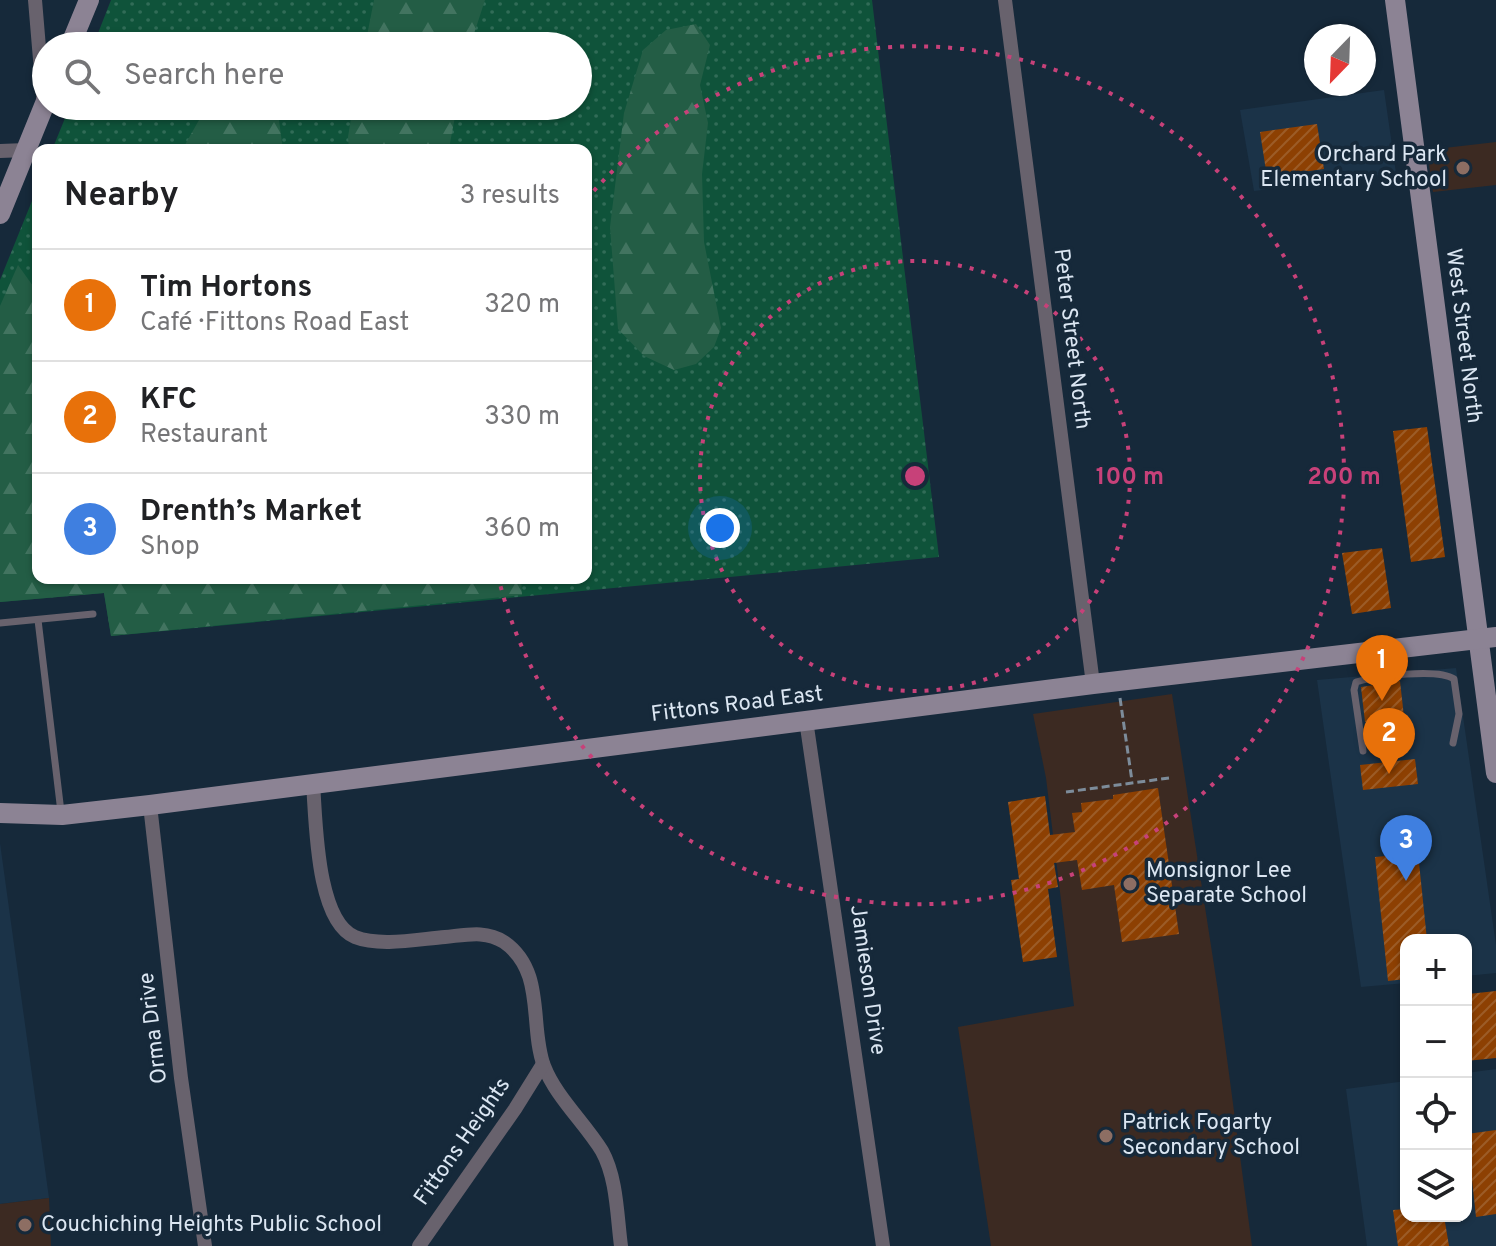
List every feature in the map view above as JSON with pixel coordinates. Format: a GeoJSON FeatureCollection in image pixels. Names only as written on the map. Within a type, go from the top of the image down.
{"type":"FeatureCollection","features":[{"type":"Feature","properties":{"kind":"street"},"geometry":{"type":"LineString","coordinates":[[35,0],[38,32]]}},
{"type":"Feature","properties":{"kind":"street"},"geometry":{"type":"LineString","coordinates":[[76,32],[89,0]]}},
{"type":"Feature","properties":{"kind":"street","name":"Peter Street North"},"geometry":{"type":"LineString","coordinates":[[1005,0],[1093,684]]}},
{"type":"Feature","properties":{"kind":"street","name":"West Street North"},"geometry":{"type":"LineString","coordinates":[[1395,0],[1488,638],[1496,773]]}},
{"type":"Feature","properties":{"kind":"street"},"geometry":{"type":"LineString","coordinates":[[0,214],[38,120]]}},
{"type":"Feature","properties":{"kind":"street"},"geometry":{"type":"LineString","coordinates":[[0,151],[26,150]]}},
{"type":"Feature","properties":{"kind":"street","name":"Fittons Road East"},"geometry":{"type":"LineString","coordinates":[[0,813],[62,815],[150,805],[1093,684],[1488,638]]}},
{"type":"Feature","properties":{"kind":"street","name":"Jamieson Drive"},"geometry":{"type":"LineString","coordinates":[[806,720],[883,1246]]}},
{"type":"Feature","properties":{"kind":"street"},"geometry":{"type":"LineString","coordinates":[[313,784],[320,867],[331,910],[340,926],[355,937],[393,942],[483,933],[502,941],[517,953],[534,988],[543,1064],[554,1085],[603,1154],[615,1192],[621,1246]]}},
{"type":"Feature","properties":{"kind":"street","name":"Orma Drive"},"geometry":{"type":"LineString","coordinates":[[150,805],[181,1078],[205,1246]]}},
{"type":"Feature","properties":{"kind":"street","name":"Fittons Heights"},"geometry":{"type":"LineString","coordinates":[[419,1246],[543,1064]]}},
{"type":"Feature","properties":{"kind":"lane"},"geometry":{"type":"LineString","coordinates":[[0,623],[93,614]]}},
{"type":"Feature","properties":{"kind":"lane"},"geometry":{"type":"LineString","coordinates":[[38,620],[62,815]]}},
{"type":"Feature","properties":{"kind":"lane"},"geometry":{"type":"LineString","coordinates":[[1363,751],[1355,684],[1419,674],[1443,674],[1454,679],[1459,714],[1453,743]]}},
{"type":"Feature","properties":{"kind":"path"},"geometry":{"type":"LineString","coordinates":[[1119,690],[1132,783]]}},
{"type":"Feature","properties":{"kind":"path"},"geometry":{"type":"LineString","coordinates":[[1066,792],[1169,778]]}},
{"type":"Feature","properties":{"kind":"shaded area"},"geometry":{"type":"Polygon","coordinates":[[[1384,90],[1396,173],[1254,191],[1240,110],[1341,96],[1376,96],[1376,91],[1384,90]]]}},
{"type":"Feature","properties":{"kind":"shaded area","name":"Orchard Park Elementary School"},"geometry":{"type":"Polygon","coordinates":[[[1496,142],[1496,185],[1433,192],[1427,150],[1496,142]]]}},
{"type":"Feature","properties":{"kind":"shaded area"},"geometry":{"type":"Polygon","coordinates":[[[1456,668],[1496,945],[1496,973],[1472,975],[1472,934],[1400,934],[1400,984],[1361,987],[1317,680],[1456,668]]]}},
{"type":"Feature","properties":{"kind":"shaded area","name":"Patrick Fogarty Secondary School"},"geometry":{"type":"Polygon","coordinates":[[[1172,694],[1218,991],[1252,1246],[991,1246],[958,1027],[1074,1006],[1046,778],[1033,714],[1172,694]]]}},
{"type":"Feature","properties":{"kind":"shaded area"},"geometry":{"type":"Polygon","coordinates":[[[0,843],[49,1198],[0,1204],[0,843]]]}},
{"type":"Feature","properties":{"kind":"shaded area"},"geometry":{"type":"Polygon","coordinates":[[[1496,1069],[1496,1246],[1367,1246],[1346,1089],[1400,1082],[1400,1222],[1472,1222],[1472,1072],[1496,1069]]]}},
{"type":"Feature","properties":{"kind":"shaded area","name":"Couchiching Heights Public School"},"geometry":{"type":"Polygon","coordinates":[[[49,1198],[51,1246],[0,1246],[0,1204],[49,1198]]]}},
{"type":"Feature","properties":{"kind":"green space"},"geometry":{"type":"Polygon","coordinates":[[[111,0],[872,0],[939,557],[111,636],[104,593],[0,602],[0,280],[32,201],[32,584],[592,584],[592,144],[54,144],[64,120],[592,120],[592,32],[98,32],[111,0]]]}},
{"type":"Feature","properties":{"kind":"green space"},"geometry":{"type":"Polygon","coordinates":[[[374,0],[485,0],[475,32],[368,32],[374,0]]]}},
{"type":"Feature","properties":{"kind":"green space"},"geometry":{"type":"Polygon","coordinates":[[[696,24],[710,45],[700,85],[708,123],[702,174],[704,242],[721,328],[714,347],[696,364],[674,370],[644,356],[618,329],[610,227],[624,113],[643,50],[666,30],[696,24]]]}},
{"type":"Feature","properties":{"kind":"green space"},"geometry":{"type":"Polygon","coordinates":[[[199,120],[279,120],[282,144],[185,144],[199,120]]]}},
{"type":"Feature","properties":{"kind":"green space"},"geometry":{"type":"Polygon","coordinates":[[[351,120],[454,120],[450,144],[349,144],[351,120]]]}},
{"type":"Feature","properties":{"kind":"green space"},"geometry":{"type":"Polygon","coordinates":[[[18,265],[32,285],[32,584],[521,584],[522,595],[111,636],[104,593],[0,602],[0,306],[18,265]]]}},
{"type":"Feature","properties":{"kind":"building"},"geometry":{"type":"Polygon","coordinates":[[[1317,124],[1324,169],[1267,177],[1260,132],[1317,124]]]}},
{"type":"Feature","properties":{"kind":"building"},"geometry":{"type":"Polygon","coordinates":[[[1427,427],[1445,557],[1411,562],[1393,431],[1427,427]]]}},
{"type":"Feature","properties":{"kind":"building"},"geometry":{"type":"Polygon","coordinates":[[[1382,548],[1391,608],[1352,614],[1342,553],[1382,548]]]}},
{"type":"Feature","properties":{"kind":"building"},"geometry":{"type":"Polygon","coordinates":[[[1400,681],[1404,717],[1365,722],[1361,687],[1400,681]]]}},
{"type":"Feature","properties":{"kind":"building"},"geometry":{"type":"Polygon","coordinates":[[[1415,759],[1418,784],[1363,790],[1360,765],[1415,759]]]}},
{"type":"Feature","properties":{"kind":"building"},"geometry":{"type":"Polygon","coordinates":[[[1158,788],[1179,934],[1122,942],[1114,885],[1082,890],[1077,860],[1054,863],[1058,887],[1048,889],[1057,957],[1023,962],[1011,880],[1019,879],[1008,802],[1045,796],[1050,835],[1075,832],[1072,813],[1082,812],[1081,803],[1158,788]]]}},
{"type":"Feature","properties":{"kind":"building"},"geometry":{"type":"Polygon","coordinates":[[[1418,853],[1426,934],[1400,934],[1400,980],[1388,981],[1375,857],[1418,853]]]}},
{"type":"Feature","properties":{"kind":"building"},"geometry":{"type":"Polygon","coordinates":[[[1496,991],[1496,1058],[1472,1060],[1472,994],[1496,991]]]}},
{"type":"Feature","properties":{"kind":"building"},"geometry":{"type":"Polygon","coordinates":[[[1496,1130],[1496,1214],[1476,1217],[1472,1133],[1496,1130]]]}},
{"type":"Feature","properties":{"kind":"building"},"geometry":{"type":"Polygon","coordinates":[[[1400,1209],[1400,1222],[1445,1222],[1449,1246],[1398,1246],[1393,1210],[1400,1209]]]}},
{"type":"Feature","properties":{"kind":"place","name":"Orchard Park Elementary School"},"geometry":{"type":"Point","coordinates":[1463,168]}},
{"type":"Feature","properties":{"kind":"place","name":"Tim Hortons"},"geometry":{"type":"Point","coordinates":[1382,701]}},
{"type":"Feature","properties":{"kind":"place","name":"KFC"},"geometry":{"type":"Point","coordinates":[1389,774]}},
{"type":"Feature","properties":{"kind":"place","name":"Drenth’s Market"},"geometry":{"type":"Point","coordinates":[1406,881]}},
{"type":"Feature","properties":{"kind":"place","name":"Monsignor Lee Separate School"},"geometry":{"type":"Point","coordinates":[1130,884]}},
{"type":"Feature","properties":{"kind":"place","name":"Patrick Fogarty Secondary School"},"geometry":{"type":"Point","coordinates":[1106,1136]}},
{"type":"Feature","properties":{"kind":"place","name":"Couchiching Heights Public School"},"geometry":{"type":"Point","coordinates":[25,1225]}}]}
